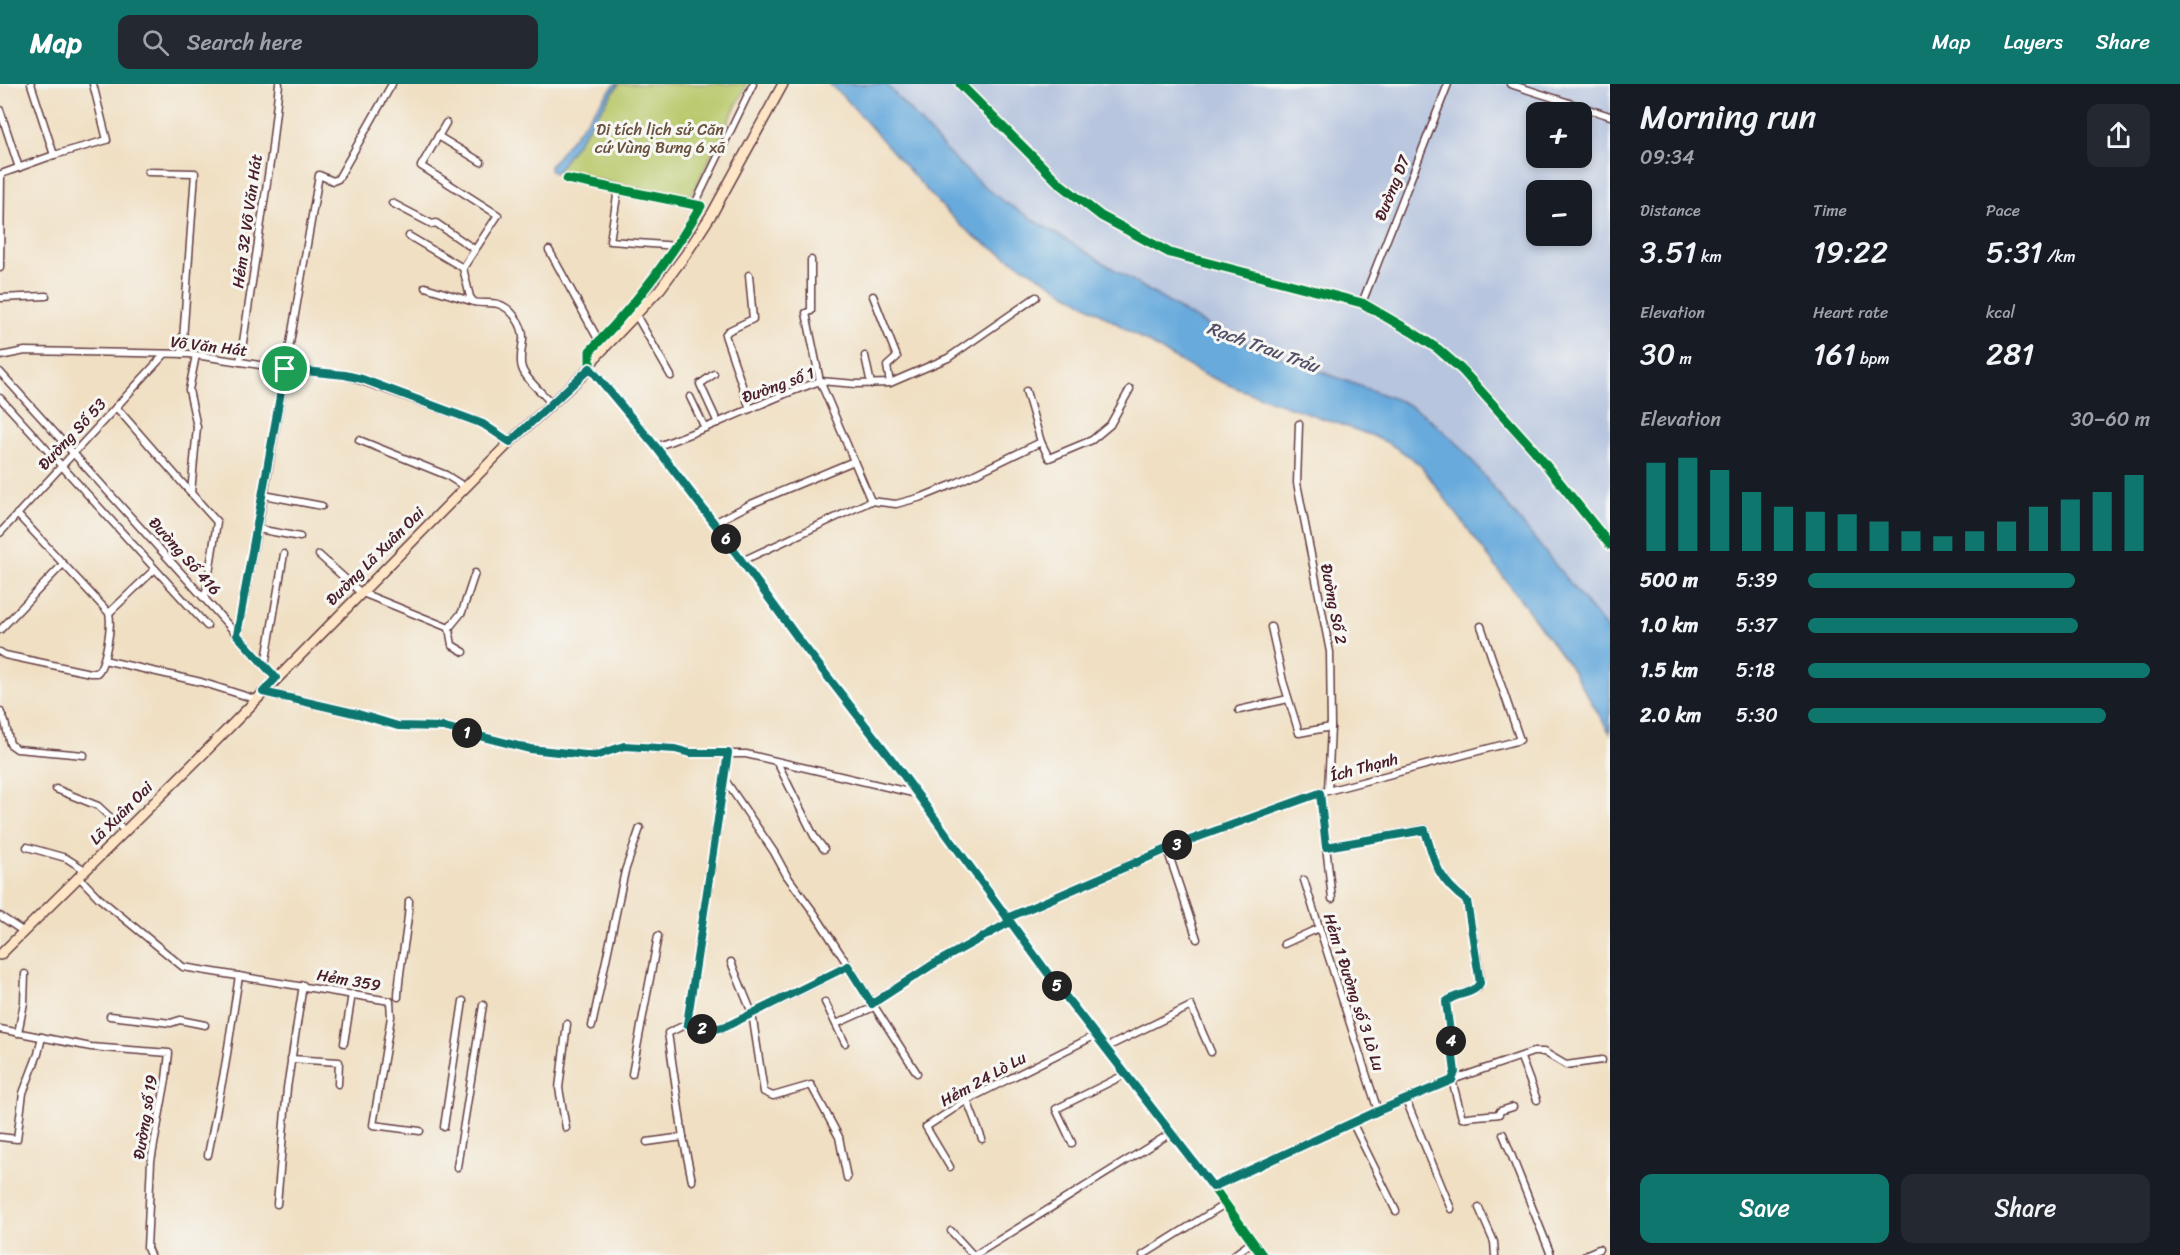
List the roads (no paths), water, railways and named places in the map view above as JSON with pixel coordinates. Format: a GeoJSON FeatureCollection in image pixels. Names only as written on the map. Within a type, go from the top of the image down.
{"type":"FeatureCollection","features":[{"type":"Feature","properties":{"kind":"main road"},"geometry":{"type":"LineString","coordinates":[[510,442],[590,368],[595,358],[660,289],[713,212],[783,84]]}},
{"type":"Feature","properties":{"kind":"main road","name":"Đường Lã Xuân Oai"},"geometry":{"type":"LineString","coordinates":[[259,696],[510,442]]}},
{"type":"Feature","properties":{"kind":"main road","name":"Lã Xuân Oai"},"geometry":{"type":"LineString","coordinates":[[0,955],[259,696]]}},
{"type":"Feature","properties":{"kind":"street"},"geometry":{"type":"LineString","coordinates":[[32,84],[54,155]]}},
{"type":"Feature","properties":{"kind":"street"},"geometry":{"type":"LineString","coordinates":[[0,268],[1,174],[54,155],[107,140],[93,84]]}},
{"type":"Feature","properties":{"kind":"street","name":"Hẻm 32 Võ Văn Hát"},"geometry":{"type":"LineString","coordinates":[[240,362],[271,156],[279,84]]}},
{"type":"Feature","properties":{"kind":"street"},"geometry":{"type":"LineString","coordinates":[[237,635],[258,529],[319,175],[333,180],[338,179],[392,84]]}},
{"type":"Feature","properties":{"kind":"street"},"geometry":{"type":"LineString","coordinates":[[753,84],[678,246],[638,298],[590,351],[590,368],[656,447],[714,523],[797,637],[1262,1255]]}},
{"type":"Feature","properties":{"kind":"street"},"geometry":{"type":"LineString","coordinates":[[960,84],[1059,183],[1101,216],[1170,253],[1362,303],[1438,349],[1462,370],[1533,449],[1610,544]]}},
{"type":"Feature","properties":{"kind":"street","name":"Đường D7"},"geometry":{"type":"LineString","coordinates":[[1362,303],[1448,84]]}},
{"type":"Feature","properties":{"kind":"street"},"geometry":{"type":"LineString","coordinates":[[1510,84],[1610,116]]}},
{"type":"Feature","properties":{"kind":"street"},"geometry":{"type":"LineString","coordinates":[[0,110],[19,168]]}},
{"type":"Feature","properties":{"kind":"street"},"geometry":{"type":"LineString","coordinates":[[446,123],[421,166],[498,215],[463,268],[470,297],[474,302]]}},
{"type":"Feature","properties":{"kind":"street"},"geometry":{"type":"LineString","coordinates":[[438,136],[481,162]]}},
{"type":"Feature","properties":{"kind":"street"},"geometry":{"type":"LineString","coordinates":[[148,172],[195,173],[182,354]]}},
{"type":"Feature","properties":{"kind":"street"},"geometry":{"type":"LineString","coordinates":[[567,179],[698,205]]}},
{"type":"Feature","properties":{"kind":"street"},"geometry":{"type":"LineString","coordinates":[[617,196],[610,241],[678,246]]}},
{"type":"Feature","properties":{"kind":"street"},"geometry":{"type":"LineString","coordinates":[[392,203],[432,224],[436,223],[474,249]]}},
{"type":"Feature","properties":{"kind":"street"},"geometry":{"type":"LineString","coordinates":[[409,236],[463,268]]}},
{"type":"Feature","properties":{"kind":"street"},"geometry":{"type":"LineString","coordinates":[[549,250],[599,341]]}},
{"type":"Feature","properties":{"kind":"street"},"geometry":{"type":"LineString","coordinates":[[811,260],[811,311],[806,313],[820,381],[871,501]]}},
{"type":"Feature","properties":{"kind":"street"},"geometry":{"type":"LineString","coordinates":[[749,275],[753,319],[725,334],[750,409]]}},
{"type":"Feature","properties":{"kind":"street"},"geometry":{"type":"LineString","coordinates":[[425,287],[474,302],[505,307],[521,328],[523,336],[521,367],[552,404]]}},
{"type":"Feature","properties":{"kind":"street"},"geometry":{"type":"LineString","coordinates":[[0,298],[46,296]]}},
{"type":"Feature","properties":{"kind":"street"},"geometry":{"type":"LineString","coordinates":[[873,296],[897,357],[888,366],[890,383]]}},
{"type":"Feature","properties":{"kind":"street","name":"Đường số 1"},"geometry":{"type":"LineString","coordinates":[[656,447],[820,381],[890,383],[948,358],[1036,297]]}},
{"type":"Feature","properties":{"kind":"street"},"geometry":{"type":"LineString","coordinates":[[636,315],[671,376]]}},
{"type":"Feature","properties":{"kind":"street","name":"Võ Văn Hát"},"geometry":{"type":"LineString","coordinates":[[0,356],[25,351],[182,354],[345,375],[362,379],[483,424],[510,442]]}},
{"type":"Feature","properties":{"kind":"street","name":"Đường Số 53"},"geometry":{"type":"LineString","coordinates":[[2,529],[165,354]]}},
{"type":"Feature","properties":{"kind":"street"},"geometry":{"type":"LineString","coordinates":[[191,493],[198,427],[189,390],[196,355]]}},
{"type":"Feature","properties":{"kind":"street"},"geometry":{"type":"LineString","coordinates":[[865,356],[871,384]]}},
{"type":"Feature","properties":{"kind":"street","name":"Đường Số 416"},"geometry":{"type":"LineString","coordinates":[[0,372],[276,678]]}},
{"type":"Feature","properties":{"kind":"street"},"geometry":{"type":"LineString","coordinates":[[714,374],[700,384],[718,423]]}},
{"type":"Feature","properties":{"kind":"street"},"geometry":{"type":"LineString","coordinates":[[1026,391],[1041,442],[1049,458],[1092,440],[1110,425],[1130,389]]}},
{"type":"Feature","properties":{"kind":"street"},"geometry":{"type":"LineString","coordinates":[[690,397],[705,428]]}},
{"type":"Feature","properties":{"kind":"street"},"geometry":{"type":"LineString","coordinates":[[0,398],[207,626]]}},
{"type":"Feature","properties":{"kind":"street"},"geometry":{"type":"LineString","coordinates":[[116,406],[218,522],[205,599]]}},
{"type":"Feature","properties":{"kind":"street","name":"Đường Số 2"},"geometry":{"type":"LineString","coordinates":[[1299,424],[1297,483],[1330,652],[1331,727],[1328,790]]}},
{"type":"Feature","properties":{"kind":"street"},"geometry":{"type":"LineString","coordinates":[[359,440],[446,475],[465,487]]}},
{"type":"Feature","properties":{"kind":"street"},"geometry":{"type":"LineString","coordinates":[[742,561],[871,501],[896,504],[922,497],[1041,442]]}},
{"type":"Feature","properties":{"kind":"street"},"geometry":{"type":"LineString","coordinates":[[714,523],[752,504],[854,461]]}},
{"type":"Feature","properties":{"kind":"street"},"geometry":{"type":"LineString","coordinates":[[264,495],[322,506]]}},
{"type":"Feature","properties":{"kind":"street"},"geometry":{"type":"LineString","coordinates":[[0,652],[5,655],[97,673],[102,669],[111,620],[109,613],[17,514]]}},
{"type":"Feature","properties":{"kind":"street"},"geometry":{"type":"LineString","coordinates":[[258,529],[300,537]]}},
{"type":"Feature","properties":{"kind":"street"},"geometry":{"type":"LineString","coordinates":[[265,666],[284,554]]}},
{"type":"Feature","properties":{"kind":"street"},"geometry":{"type":"LineString","coordinates":[[319,555],[360,592],[449,628]]}},
{"type":"Feature","properties":{"kind":"street"},"geometry":{"type":"LineString","coordinates":[[0,630],[63,564]]}},
{"type":"Feature","properties":{"kind":"street"},"geometry":{"type":"LineString","coordinates":[[109,613],[155,569]]}},
{"type":"Feature","properties":{"kind":"street"},"geometry":{"type":"LineString","coordinates":[[464,652],[452,645],[449,628],[462,612],[475,573]]}},
{"type":"Feature","properties":{"kind":"street","name":"Ích Thạnh"},"geometry":{"type":"LineString","coordinates":[[836,1024],[873,1005],[932,965],[1009,920],[1167,849],[1328,790],[1520,740],[1481,626]]}},
{"type":"Feature","properties":{"kind":"street"},"geometry":{"type":"LineString","coordinates":[[1271,627],[1288,699],[1299,733],[1331,727]]}},
{"type":"Feature","properties":{"kind":"street"},"geometry":{"type":"LineString","coordinates":[[104,660],[259,696],[358,714],[398,726],[444,727],[530,749],[595,756],[624,746],[675,749],[690,753],[746,754],[917,794]]}},
{"type":"Feature","properties":{"kind":"street"},"geometry":{"type":"LineString","coordinates":[[1239,710],[1288,699]]}},
{"type":"Feature","properties":{"kind":"street"},"geometry":{"type":"LineString","coordinates":[[0,711],[10,744],[17,749],[84,755]]}},
{"type":"Feature","properties":{"kind":"street"},"geometry":{"type":"LineString","coordinates":[[687,1024],[728,753]]}},
{"type":"Feature","properties":{"kind":"street"},"geometry":{"type":"LineString","coordinates":[[777,762],[813,836],[824,849]]}},
{"type":"Feature","properties":{"kind":"street"},"geometry":{"type":"LineString","coordinates":[[725,779],[917,1073]]}},
{"type":"Feature","properties":{"kind":"street"},"geometry":{"type":"LineString","coordinates":[[56,789],[98,806],[125,831]]}},
{"type":"Feature","properties":{"kind":"street"},"geometry":{"type":"LineString","coordinates":[[1320,793],[1332,899]]}},
{"type":"Feature","properties":{"kind":"street"},"geometry":{"type":"LineString","coordinates":[[592,1026],[625,871],[640,828]]}},
{"type":"Feature","properties":{"kind":"street"},"geometry":{"type":"LineString","coordinates":[[1326,847],[1425,830],[1438,871],[1467,901],[1480,983],[1475,990],[1450,998],[1446,1002],[1455,1072],[1452,1080],[1462,1118],[1499,1114],[1500,1111],[1513,1107]]}},
{"type":"Feature","properties":{"kind":"street","name":"Hẻm 359"},"geometry":{"type":"LineString","coordinates":[[27,847],[66,858],[117,913],[183,967],[390,1001],[391,1017],[373,1125],[420,1131]]}},
{"type":"Feature","properties":{"kind":"street"},"geometry":{"type":"LineString","coordinates":[[1167,849],[1197,939]]}},
{"type":"Feature","properties":{"kind":"street","name":"Hẻm 1 Đường số 3 Lò Lu"},"geometry":{"type":"LineString","coordinates":[[1304,880],[1378,1111]]}},
{"type":"Feature","properties":{"kind":"street"},"geometry":{"type":"LineString","coordinates":[[398,997],[409,901]]}},
{"type":"Feature","properties":{"kind":"street"},"geometry":{"type":"LineString","coordinates":[[0,916],[24,932]]}},
{"type":"Feature","properties":{"kind":"street"},"geometry":{"type":"LineString","coordinates":[[1284,944],[1319,928]]}},
{"type":"Feature","properties":{"kind":"street"},"geometry":{"type":"LineString","coordinates":[[633,1074],[658,936]]}},
{"type":"Feature","properties":{"kind":"street"},"geometry":{"type":"LineString","coordinates":[[731,962],[752,1012],[764,1092],[773,1096],[811,1084],[839,1137],[847,1178]]}},
{"type":"Feature","properties":{"kind":"street"},"geometry":{"type":"LineString","coordinates":[[692,1181],[683,1137],[669,1033],[687,1024],[706,1031],[727,1026],[848,966]]}},
{"type":"Feature","properties":{"kind":"street"},"geometry":{"type":"LineString","coordinates":[[18,1033],[24,1003],[26,974]]}},
{"type":"Feature","properties":{"kind":"street"},"geometry":{"type":"LineString","coordinates":[[208,1155],[239,976]]}},
{"type":"Feature","properties":{"kind":"street"},"geometry":{"type":"LineString","coordinates":[[277,1204],[287,1088],[303,985]]}},
{"type":"Feature","properties":{"kind":"street"},"geometry":{"type":"LineString","coordinates":[[344,1043],[352,994]]}},
{"type":"Feature","properties":{"kind":"street"},"geometry":{"type":"LineString","coordinates":[[444,1127],[463,1002]]}},
{"type":"Feature","properties":{"kind":"street"},"geometry":{"type":"LineString","coordinates":[[825,1002],[845,1043]]}},
{"type":"Feature","properties":{"kind":"street"},"geometry":{"type":"LineString","coordinates":[[457,1167],[483,1005]]}},
{"type":"Feature","properties":{"kind":"street"},"geometry":{"type":"LineString","coordinates":[[1105,1048],[1191,1006],[1211,1052]]}},
{"type":"Feature","properties":{"kind":"street"},"geometry":{"type":"LineString","coordinates":[[110,1016],[171,1023],[180,1020],[205,1025]]}},
{"type":"Feature","properties":{"kind":"street"},"geometry":{"type":"LineString","coordinates":[[566,1128],[559,1088],[567,1024]]}},
{"type":"Feature","properties":{"kind":"street","name":"Đường số 19"},"geometry":{"type":"LineString","coordinates":[[0,1029],[91,1047],[169,1053],[151,1161],[147,1248],[150,1255]]}},
{"type":"Feature","properties":{"kind":"street","name":"Hẻm 24 Lò Lu"},"geometry":{"type":"LineString","coordinates":[[950,1167],[926,1127],[967,1100],[1096,1035]]}},
{"type":"Feature","properties":{"kind":"street"},"geometry":{"type":"LineString","coordinates":[[0,1137],[17,1139],[23,1093],[42,1037]]}},
{"type":"Feature","properties":{"kind":"street"},"geometry":{"type":"LineString","coordinates":[[1213,1187],[1378,1111],[1452,1080],[1541,1051],[1566,1065],[1602,1060]]}},
{"type":"Feature","properties":{"kind":"street"},"geometry":{"type":"LineString","coordinates":[[1521,1058],[1537,1100]]}},
{"type":"Feature","properties":{"kind":"street"},"geometry":{"type":"LineString","coordinates":[[291,1059],[339,1062],[338,1084]]}},
{"type":"Feature","properties":{"kind":"street"},"geometry":{"type":"LineString","coordinates":[[1072,1143],[1056,1108],[1126,1074]]}},
{"type":"Feature","properties":{"kind":"street"},"geometry":{"type":"LineString","coordinates":[[967,1100],[982,1139]]}},
{"type":"Feature","properties":{"kind":"street"},"geometry":{"type":"LineString","coordinates":[[1406,1100],[1451,1209]]}},
{"type":"Feature","properties":{"kind":"street"},"geometry":{"type":"LineString","coordinates":[[1353,1124],[1396,1211]]}},
{"type":"Feature","properties":{"kind":"street"},"geometry":{"type":"LineString","coordinates":[[951,1231],[974,1255],[1171,1133]]}},
{"type":"Feature","properties":{"kind":"street"},"geometry":{"type":"LineString","coordinates":[[1503,1134],[1551,1255]]}},
{"type":"Feature","properties":{"kind":"street"},"geometry":{"type":"LineString","coordinates":[[647,1142],[683,1137]]}},
{"type":"Feature","properties":{"kind":"street"},"geometry":{"type":"LineString","coordinates":[[1143,1255],[1225,1204]]}},
{"type":"Feature","properties":{"kind":"street"},"geometry":{"type":"LineString","coordinates":[[1479,1208],[1494,1242],[1495,1255]]}},
{"type":"Feature","properties":{"kind":"street"},"geometry":{"type":"LineString","coordinates":[[1234,1255],[1252,1242]]}},
{"type":"Feature","properties":{"kind":"street"},"geometry":{"type":"LineString","coordinates":[[1585,1255],[1599,1249]]}},
{"type":"Feature","properties":{"kind":"water"},"geometry":{"type":"Polygon","coordinates":[[[615,84],[619,84],[554,173],[550,170],[550,166],[615,84]]]}},
{"type":"Feature","properties":{"kind":"water"},"geometry":{"type":"Polygon","coordinates":[[[829,84],[886,84],[971,175],[1003,201],[1182,311],[1254,347],[1403,402],[1425,415],[1460,446],[1610,633],[1610,733],[1571,668],[1415,461],[1373,436],[1236,388],[1203,374],[979,240],[959,224],[930,194],[846,99],[829,84]]]}},
{"type":"Feature","properties":{"kind":"park label","name":"Di tích lịch sử Căn cứ Vùng Bưng 6 xã"},"geometry":{"type":"Point","coordinates":[660,138]}},
{"type":"Feature","properties":{"kind":"water label","name":"Rạch Trau Trảu"},"geometry":{"type":"Point","coordinates":[1263,347]}}]}
